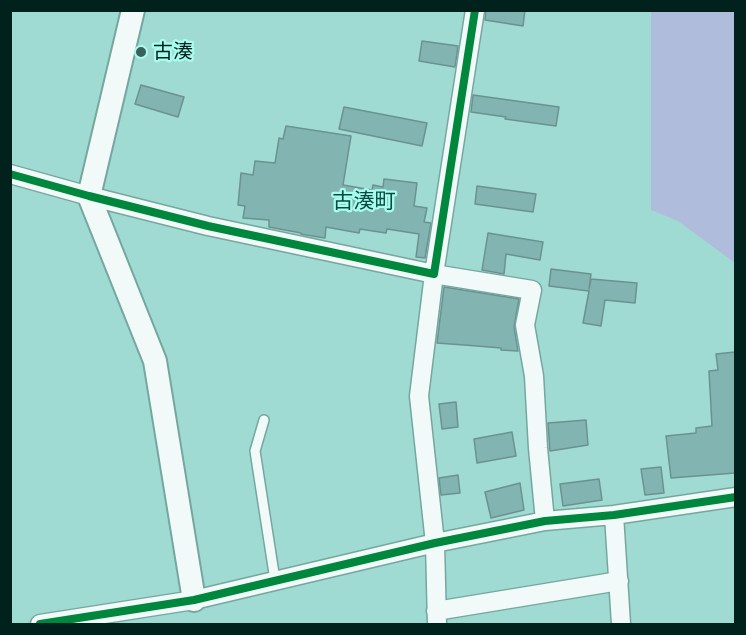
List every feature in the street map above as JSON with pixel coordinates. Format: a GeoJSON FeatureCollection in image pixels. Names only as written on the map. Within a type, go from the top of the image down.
{"type":"FeatureCollection","features":[{"type":"Feature","properties":{"kind":"street"},"geometry":{"type":"LineString","coordinates":[[133,10],[89,196],[155,361],[194,600]]}},
{"type":"Feature","properties":{"kind":"street"},"geometry":{"type":"LineString","coordinates":[[475,10],[434,274],[419,396],[435,543],[437,618],[619,581]]}},
{"type":"Feature","properties":{"kind":"street"},"geometry":{"type":"LineString","coordinates":[[10,174],[208,226],[434,274],[532,290],[525,325],[534,376],[545,521]]}},
{"type":"Feature","properties":{"kind":"street"},"geometry":{"type":"LineString","coordinates":[[39,624],[194,600],[435,543],[545,521],[614,515],[735,497]]}},
{"type":"Feature","properties":{"kind":"street"},"geometry":{"type":"LineString","coordinates":[[614,515],[621,624]]}},
{"type":"Feature","properties":{"kind":"lane"},"geometry":{"type":"LineString","coordinates":[[264,420],[255,451],[275,580]]}},
{"type":"Feature","properties":{"kind":"shaded area"},"geometry":{"type":"Polygon","coordinates":[[[651,11],[735,11],[735,263],[678,221],[651,210],[651,11]]]}},
{"type":"Feature","properties":{"kind":"building"},"geometry":{"type":"Polygon","coordinates":[[[486,10],[525,10],[523,26],[485,20],[486,10]]]}},
{"type":"Feature","properties":{"kind":"building"},"geometry":{"type":"Polygon","coordinates":[[[422,41],[458,46],[455,67],[419,61],[422,41]]]}},
{"type":"Feature","properties":{"kind":"building"},"geometry":{"type":"Polygon","coordinates":[[[141,85],[184,97],[178,117],[135,104],[141,85]]]}},
{"type":"Feature","properties":{"kind":"building"},"geometry":{"type":"Polygon","coordinates":[[[473,95],[559,107],[556,126],[471,112],[473,95]]]}},
{"type":"Feature","properties":{"kind":"building"},"geometry":{"type":"Polygon","coordinates":[[[344,107],[427,123],[422,146],[339,129],[344,107]]]}},
{"type":"Feature","properties":{"kind":"building"},"geometry":{"type":"Polygon","coordinates":[[[286,126],[351,136],[343,185],[372,190],[373,185],[383,187],[384,179],[417,183],[414,206],[427,208],[424,222],[431,223],[425,258],[416,257],[419,234],[387,229],[386,233],[360,229],[359,233],[326,227],[325,238],[269,227],[269,220],[243,218],[245,206],[238,205],[241,173],[253,175],[255,161],[275,163],[279,138],[283,139],[286,126]]]}},
{"type":"Feature","properties":{"kind":"building"},"geometry":{"type":"Polygon","coordinates":[[[477,186],[536,194],[533,212],[475,204],[477,186]]]}},
{"type":"Feature","properties":{"kind":"building"},"geometry":{"type":"Polygon","coordinates":[[[488,233],[543,242],[540,260],[506,254],[504,274],[482,270],[488,233]]]}},
{"type":"Feature","properties":{"kind":"building"},"geometry":{"type":"Polygon","coordinates":[[[551,269],[591,274],[589,289],[591,279],[637,283],[635,303],[605,300],[601,326],[583,323],[589,291],[549,286],[551,269]]]}},
{"type":"Feature","properties":{"kind":"building"},"geometry":{"type":"Polygon","coordinates":[[[444,287],[519,299],[514,327],[518,351],[437,343],[444,287]]]}},
{"type":"Feature","properties":{"kind":"building"},"geometry":{"type":"Polygon","coordinates":[[[735,352],[735,473],[671,478],[666,436],[696,433],[696,428],[712,426],[709,371],[718,370],[716,354],[735,352]]]}},
{"type":"Feature","properties":{"kind":"building"},"geometry":{"type":"Polygon","coordinates":[[[456,402],[458,427],[442,429],[439,404],[456,402]]]}},
{"type":"Feature","properties":{"kind":"building"},"geometry":{"type":"Polygon","coordinates":[[[586,420],[588,445],[550,451],[548,423],[586,420]]]}},
{"type":"Feature","properties":{"kind":"building"},"geometry":{"type":"Polygon","coordinates":[[[512,432],[516,456],[477,463],[474,439],[512,432]]]}},
{"type":"Feature","properties":{"kind":"building"},"geometry":{"type":"Polygon","coordinates":[[[661,467],[664,493],[645,495],[641,469],[661,467]]]}},
{"type":"Feature","properties":{"kind":"building"},"geometry":{"type":"Polygon","coordinates":[[[458,475],[460,493],[441,495],[439,478],[458,475]]]}},
{"type":"Feature","properties":{"kind":"building"},"geometry":{"type":"Polygon","coordinates":[[[599,479],[602,500],[563,506],[560,484],[599,479]]]}},
{"type":"Feature","properties":{"kind":"building"},"geometry":{"type":"Polygon","coordinates":[[[520,483],[524,510],[491,518],[485,492],[520,483]]]}},
{"type":"Feature","properties":{"kind":"cycle path"},"geometry":{"type":"LineString","coordinates":[[10,174],[208,226],[434,274],[475,10]]}},
{"type":"Feature","properties":{"kind":"cycle path"},"geometry":{"type":"LineString","coordinates":[[40,624],[194,600],[435,543],[545,521],[614,515],[736,497]]}},
{"type":"Feature","properties":{"kind":"place","name":"古湊"},"geometry":{"type":"Point","coordinates":[141,52]}},
{"type":"Feature","properties":{"kind":"district","name":"古湊町"},"geometry":{"type":"Point","coordinates":[364,202]}}]}
